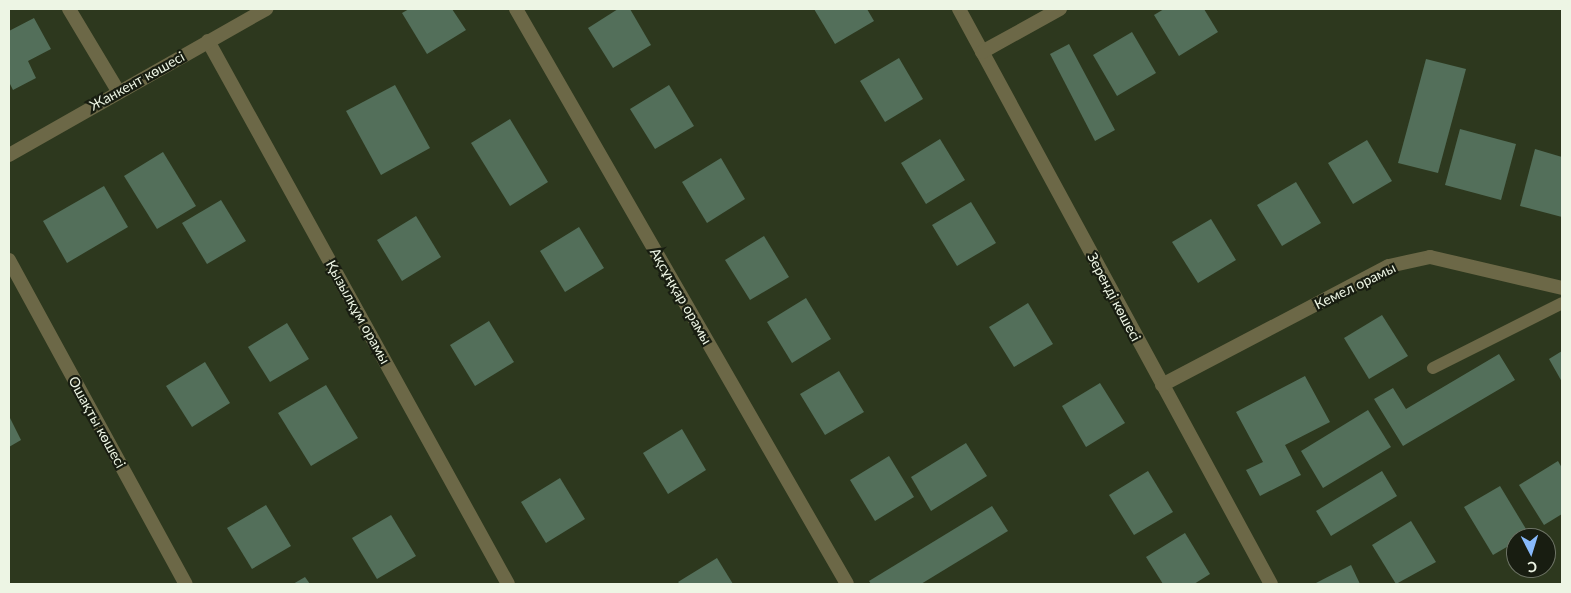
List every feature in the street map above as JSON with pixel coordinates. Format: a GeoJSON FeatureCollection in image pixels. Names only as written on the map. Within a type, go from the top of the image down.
{"type":"FeatureCollection","features":[{"type":"Feature","properties":{"kind":"street"},"geometry":{"type":"LineString","coordinates":[[69,9],[118,91]]}},
{"type":"Feature","properties":{"kind":"street","name":"Жанкент көшесі"},"geometry":{"type":"LineString","coordinates":[[9,154],[266,9]]}},
{"type":"Feature","properties":{"kind":"street","name":"Ақсұңқар орамы"},"geometry":{"type":"LineString","coordinates":[[516,9],[846,584]]}},
{"type":"Feature","properties":{"kind":"street","name":"Зеренді көшесі"},"geometry":{"type":"LineString","coordinates":[[959,9],[1271,584]]}},
{"type":"Feature","properties":{"kind":"street"},"geometry":{"type":"LineString","coordinates":[[982,52],[1060,9]]}},
{"type":"Feature","properties":{"kind":"street","name":"Қызылқұм орамы"},"geometry":{"type":"LineString","coordinates":[[208,41],[508,584]]}},
{"type":"Feature","properties":{"kind":"street","name":"Кемел орамы"},"geometry":{"type":"LineString","coordinates":[[1162,385],[1390,266],[1430,257],[1562,288]]}},
{"type":"Feature","properties":{"kind":"street","name":"Ошақты көшесі"},"geometry":{"type":"LineString","coordinates":[[9,260],[186,584]]}},
{"type":"Feature","properties":{"kind":"lane"},"geometry":{"type":"LineString","coordinates":[[1433,368],[1562,303]]}},
{"type":"Feature","properties":{"kind":"building"},"geometry":{"type":"Polygon","coordinates":[[[409,9],[452,9],[466,30],[427,54],[402,13],[409,9]]]}},
{"type":"Feature","properties":{"kind":"building"},"geometry":{"type":"Polygon","coordinates":[[[618,9],[630,9],[651,45],[613,68],[588,28],[618,9]]]}},
{"type":"Feature","properties":{"kind":"building"},"geometry":{"type":"Polygon","coordinates":[[[814,9],[867,9],[874,21],[835,44],[814,9]]]}},
{"type":"Feature","properties":{"kind":"building"},"geometry":{"type":"Polygon","coordinates":[[[1164,9],[1204,9],[1218,32],[1179,56],[1154,15],[1164,9]]]}},
{"type":"Feature","properties":{"kind":"building"},"geometry":{"type":"Polygon","coordinates":[[[34,18],[51,49],[28,61],[36,78],[13,90],[9,82],[9,31],[34,18]]]}},
{"type":"Feature","properties":{"kind":"building"},"geometry":{"type":"Polygon","coordinates":[[[1132,32],[1156,73],[1117,96],[1093,55],[1132,32]]]}},
{"type":"Feature","properties":{"kind":"building"},"geometry":{"type":"Polygon","coordinates":[[[1069,44],[1115,130],[1095,141],[1050,54],[1069,44]]]}},
{"type":"Feature","properties":{"kind":"building"},"geometry":{"type":"Polygon","coordinates":[[[899,58],[923,99],[885,122],[860,81],[899,58]]]}},
{"type":"Feature","properties":{"kind":"building"},"geometry":{"type":"Polygon","coordinates":[[[1426,59],[1466,69],[1438,173],[1398,163],[1426,59]]]}},
{"type":"Feature","properties":{"kind":"building"},"geometry":{"type":"Polygon","coordinates":[[[395,85],[430,148],[381,175],[346,111],[395,85]]]}},
{"type":"Feature","properties":{"kind":"building"},"geometry":{"type":"Polygon","coordinates":[[[669,85],[694,126],[655,149],[630,109],[669,85]]]}},
{"type":"Feature","properties":{"kind":"building"},"geometry":{"type":"Polygon","coordinates":[[[510,119],[548,182],[510,206],[471,143],[510,119]]]}},
{"type":"Feature","properties":{"kind":"building"},"geometry":{"type":"Polygon","coordinates":[[[1460,129],[1516,144],[1501,200],[1445,185],[1460,129]]]}},
{"type":"Feature","properties":{"kind":"building"},"geometry":{"type":"Polygon","coordinates":[[[940,139],[965,180],[926,204],[901,163],[940,139]]]}},
{"type":"Feature","properties":{"kind":"building"},"geometry":{"type":"Polygon","coordinates":[[[1367,140],[1392,181],[1353,204],[1328,163],[1367,140]]]}},
{"type":"Feature","properties":{"kind":"building"},"geometry":{"type":"Polygon","coordinates":[[[1535,149],[1562,157],[1562,217],[1520,206],[1535,149]]]}},
{"type":"Feature","properties":{"kind":"building"},"geometry":{"type":"Polygon","coordinates":[[[163,152],[196,206],[157,229],[124,176],[163,152]]]}},
{"type":"Feature","properties":{"kind":"building"},"geometry":{"type":"Polygon","coordinates":[[[721,158],[745,199],[707,223],[682,182],[721,158]]]}},
{"type":"Feature","properties":{"kind":"building"},"geometry":{"type":"Polygon","coordinates":[[[1296,182],[1321,223],[1282,246],[1257,205],[1296,182]]]}},
{"type":"Feature","properties":{"kind":"building"},"geometry":{"type":"Polygon","coordinates":[[[104,186],[128,227],[67,263],[43,221],[104,186]]]}},
{"type":"Feature","properties":{"kind":"building"},"geometry":{"type":"Polygon","coordinates":[[[221,200],[246,241],[207,264],[182,223],[221,200]]]}},
{"type":"Feature","properties":{"kind":"building"},"geometry":{"type":"Polygon","coordinates":[[[971,202],[996,243],[957,266],[932,225],[971,202]]]}},
{"type":"Feature","properties":{"kind":"building"},"geometry":{"type":"Polygon","coordinates":[[[416,216],[441,257],[402,281],[377,240],[416,216]]]}},
{"type":"Feature","properties":{"kind":"building"},"geometry":{"type":"Polygon","coordinates":[[[1211,219],[1236,260],[1198,283],[1172,242],[1211,219]]]}},
{"type":"Feature","properties":{"kind":"building"},"geometry":{"type":"Polygon","coordinates":[[[579,227],[604,268],[565,292],[540,251],[579,227]]]}},
{"type":"Feature","properties":{"kind":"building"},"geometry":{"type":"Polygon","coordinates":[[[764,236],[789,277],[750,300],[725,260],[764,236]]]}},
{"type":"Feature","properties":{"kind":"building"},"geometry":{"type":"Polygon","coordinates":[[[806,298],[831,339],[792,363],[767,322],[806,298]]]}},
{"type":"Feature","properties":{"kind":"building"},"geometry":{"type":"Polygon","coordinates":[[[1028,303],[1053,344],[1014,367],[989,327],[1028,303]]]}},
{"type":"Feature","properties":{"kind":"building"},"geometry":{"type":"Polygon","coordinates":[[[1382,315],[1408,356],[1369,379],[1344,338],[1382,315]]]}},
{"type":"Feature","properties":{"kind":"building"},"geometry":{"type":"Polygon","coordinates":[[[489,321],[514,362],[475,386],[450,345],[489,321]]]}},
{"type":"Feature","properties":{"kind":"building"},"geometry":{"type":"Polygon","coordinates":[[[287,323],[309,359],[270,382],[248,347],[287,323]]]}},
{"type":"Feature","properties":{"kind":"building"},"geometry":{"type":"Polygon","coordinates":[[[1562,351],[1562,382],[1549,359],[1562,351]]]}},
{"type":"Feature","properties":{"kind":"building"},"geometry":{"type":"Polygon","coordinates":[[[1499,354],[1515,380],[1403,446],[1374,399],[1393,388],[1406,409],[1499,354]]]}},
{"type":"Feature","properties":{"kind":"building"},"geometry":{"type":"Polygon","coordinates":[[[205,362],[230,403],[192,427],[166,386],[205,362]]]}},
{"type":"Feature","properties":{"kind":"building"},"geometry":{"type":"Polygon","coordinates":[[[839,371],[864,412],[825,435],[800,394],[839,371]]]}},
{"type":"Feature","properties":{"kind":"building"},"geometry":{"type":"Polygon","coordinates":[[[1305,376],[1330,422],[1285,445],[1301,475],[1260,496],[1246,470],[1263,462],[1236,412],[1305,376]]]}},
{"type":"Feature","properties":{"kind":"building"},"geometry":{"type":"Polygon","coordinates":[[[1100,383],[1125,423],[1086,447],[1062,406],[1100,383]]]}},
{"type":"Feature","properties":{"kind":"building"},"geometry":{"type":"Polygon","coordinates":[[[326,385],[358,438],[311,466],[278,413],[326,385]]]}},
{"type":"Feature","properties":{"kind":"building"},"geometry":{"type":"Polygon","coordinates":[[[1368,410],[1391,447],[1323,488],[1301,451],[1368,410]]]}},
{"type":"Feature","properties":{"kind":"building"},"geometry":{"type":"Polygon","coordinates":[[[9,416],[21,440],[9,447],[9,416]]]}},
{"type":"Feature","properties":{"kind":"building"},"geometry":{"type":"Polygon","coordinates":[[[682,429],[706,470],[668,494],[643,453],[682,429]]]}},
{"type":"Feature","properties":{"kind":"building"},"geometry":{"type":"Polygon","coordinates":[[[966,443],[987,476],[931,511],[911,477],[966,443]]]}},
{"type":"Feature","properties":{"kind":"building"},"geometry":{"type":"Polygon","coordinates":[[[889,456],[914,497],[875,521],[850,480],[889,456]]]}},
{"type":"Feature","properties":{"kind":"building"},"geometry":{"type":"Polygon","coordinates":[[[1558,461],[1562,468],[1562,514],[1544,525],[1519,485],[1558,461]]]}},
{"type":"Feature","properties":{"kind":"building"},"geometry":{"type":"Polygon","coordinates":[[[1148,471],[1173,512],[1134,535],[1109,495],[1148,471]]]}},
{"type":"Feature","properties":{"kind":"building"},"geometry":{"type":"Polygon","coordinates":[[[1382,471],[1397,496],[1331,536],[1316,511],[1382,471]]]}},
{"type":"Feature","properties":{"kind":"building"},"geometry":{"type":"Polygon","coordinates":[[[560,478],[585,519],[546,543],[521,502],[560,478]]]}},
{"type":"Feature","properties":{"kind":"building"},"geometry":{"type":"Polygon","coordinates":[[[1500,486],[1525,528],[1506,528],[1506,547],[1493,555],[1464,507],[1500,486]]]}},
{"type":"Feature","properties":{"kind":"building"},"geometry":{"type":"Polygon","coordinates":[[[266,505],[291,546],[252,569],[227,528],[266,505]]]}},
{"type":"Feature","properties":{"kind":"building"},"geometry":{"type":"Polygon","coordinates":[[[992,506],[1008,531],[921,584],[871,584],[869,581],[992,506]]]}},
{"type":"Feature","properties":{"kind":"building"},"geometry":{"type":"Polygon","coordinates":[[[391,515],[416,556],[377,579],[352,538],[391,515]]]}},
{"type":"Feature","properties":{"kind":"building"},"geometry":{"type":"Polygon","coordinates":[[[1411,521],[1436,562],[1396,584],[1372,545],[1411,521]]]}},
{"type":"Feature","properties":{"kind":"building"},"geometry":{"type":"Polygon","coordinates":[[[1185,533],[1210,574],[1194,584],[1163,584],[1146,557],[1185,533]]]}},
{"type":"Feature","properties":{"kind":"building"},"geometry":{"type":"Polygon","coordinates":[[[717,558],[733,584],[680,584],[678,582],[717,558]]]}},
{"type":"Feature","properties":{"kind":"building"},"geometry":{"type":"Polygon","coordinates":[[[1351,565],[1360,584],[1314,584],[1351,565]]]}},
{"type":"Feature","properties":{"kind":"building"},"geometry":{"type":"Polygon","coordinates":[[[305,577],[310,584],[293,584],[305,577]]]}}]}
